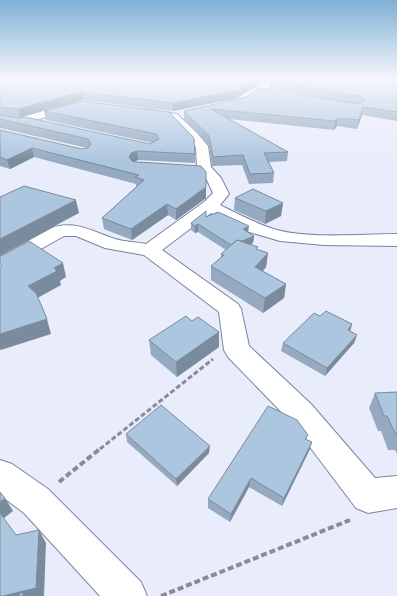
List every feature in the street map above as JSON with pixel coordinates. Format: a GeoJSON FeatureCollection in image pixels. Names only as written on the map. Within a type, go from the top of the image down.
{"type":"FeatureCollection","features":[{"type":"Feature","properties":{"kind":"street"},"geometry":{"type":"LineString","coordinates":[[0,131],[23,121],[71,107]]}},
{"type":"Feature","properties":{"kind":"street"},"geometry":{"type":"LineString","coordinates":[[129,110],[180,114],[202,146],[204,168],[199,170],[214,178],[222,194],[210,206],[150,250]]}},
{"type":"Feature","properties":{"kind":"street"},"geometry":{"type":"LineString","coordinates":[[0,119],[23,121],[45,126]]}},
{"type":"Feature","properties":{"kind":"street"},"geometry":{"type":"LineString","coordinates":[[210,206],[237,221],[279,235],[305,238],[397,240]]}},
{"type":"Feature","properties":{"kind":"street"},"geometry":{"type":"LineString","coordinates":[[0,264],[60,231],[78,231],[112,244],[150,250],[230,309],[237,350],[383,494]]}},
{"type":"Feature","properties":{"kind":"street"},"geometry":{"type":"LineString","coordinates":[[0,475],[36,501],[127,596]]}},
{"type":"Feature","properties":{"kind":"path"},"geometry":{"type":"LineString","coordinates":[[36,501],[235,342]]}},
{"type":"Feature","properties":{"kind":"path"},"geometry":{"type":"LineString","coordinates":[[161,596],[365,514],[383,494]]}},
{"type":"Feature","properties":{"kind":"building"},"geometry":{"type":"Polygon","coordinates":[[[0,107],[26,107],[18,109],[0,107]]]}},
{"type":"Feature","properties":{"kind":"building"},"geometry":{"type":"Polygon","coordinates":[[[60,107],[128,107],[169,112],[194,138],[195,154],[137,151],[131,153],[129,157],[132,161],[137,162],[201,166],[206,172],[206,187],[176,209],[167,204],[131,229],[102,218],[144,180],[135,177],[139,175],[32,148],[7,160],[0,157],[0,130],[82,149],[88,148],[91,144],[88,139],[0,119],[0,115],[18,118],[25,117],[150,144],[159,139],[156,134],[44,111],[60,107]]]}},
{"type":"Feature","properties":{"kind":"building"},"geometry":{"type":"Polygon","coordinates":[[[203,107],[397,107],[397,112],[363,107],[359,120],[338,118],[335,121],[211,109],[288,152],[264,153],[274,173],[250,174],[243,155],[213,157],[209,136],[184,111],[203,107]]]}},
{"type":"Feature","properties":{"kind":"building"},"geometry":{"type":"Polygon","coordinates":[[[24,186],[76,200],[0,239],[0,197],[24,186]]]}},
{"type":"Feature","properties":{"kind":"building"},"geometry":{"type":"Polygon","coordinates":[[[253,189],[283,203],[266,211],[235,198],[253,189]]]}},
{"type":"Feature","properties":{"kind":"building"},"geometry":{"type":"Polygon","coordinates":[[[206,211],[206,217],[218,212],[249,226],[243,229],[254,236],[242,241],[237,240],[231,245],[198,224],[195,226],[191,223],[206,211]]]}},
{"type":"Feature","properties":{"kind":"building"},"geometry":{"type":"Polygon","coordinates":[[[237,240],[258,247],[256,249],[268,253],[255,267],[286,284],[265,298],[211,266],[224,255],[221,254],[237,240]]]}},
{"type":"Feature","properties":{"kind":"building"},"geometry":{"type":"Polygon","coordinates":[[[29,241],[63,263],[54,268],[57,271],[28,286],[36,293],[47,319],[0,334],[0,267],[2,265],[0,264],[0,256],[29,241]]]}},
{"type":"Feature","properties":{"kind":"building"},"geometry":{"type":"Polygon","coordinates":[[[326,311],[352,324],[348,330],[357,335],[327,368],[283,343],[314,313],[320,316],[326,311]]]}},
{"type":"Feature","properties":{"kind":"building"},"geometry":{"type":"Polygon","coordinates":[[[186,316],[192,321],[198,317],[219,332],[176,362],[149,340],[186,316]]]}},
{"type":"Feature","properties":{"kind":"building"},"geometry":{"type":"Polygon","coordinates":[[[397,392],[396,435],[387,416],[384,416],[375,393],[397,392]]]}},
{"type":"Feature","properties":{"kind":"building"},"geometry":{"type":"Polygon","coordinates":[[[161,405],[210,446],[176,479],[126,434],[161,405]]]}},
{"type":"Feature","properties":{"kind":"building"},"geometry":{"type":"Polygon","coordinates":[[[268,406],[297,420],[308,435],[305,439],[312,442],[284,498],[251,478],[231,514],[208,499],[268,406]]]}},
{"type":"Feature","properties":{"kind":"building"},"geometry":{"type":"Polygon","coordinates":[[[0,492],[5,498],[0,502],[0,492]]]}},
{"type":"Feature","properties":{"kind":"building"},"geometry":{"type":"Polygon","coordinates":[[[0,513],[16,535],[39,530],[36,588],[0,596],[0,513]]]}},
{"type":"Feature","properties":{"kind":"building"},"geometry":{"type":"Polygon","coordinates":[[[22,592],[24,596],[18,596],[22,592]]]}}]}
